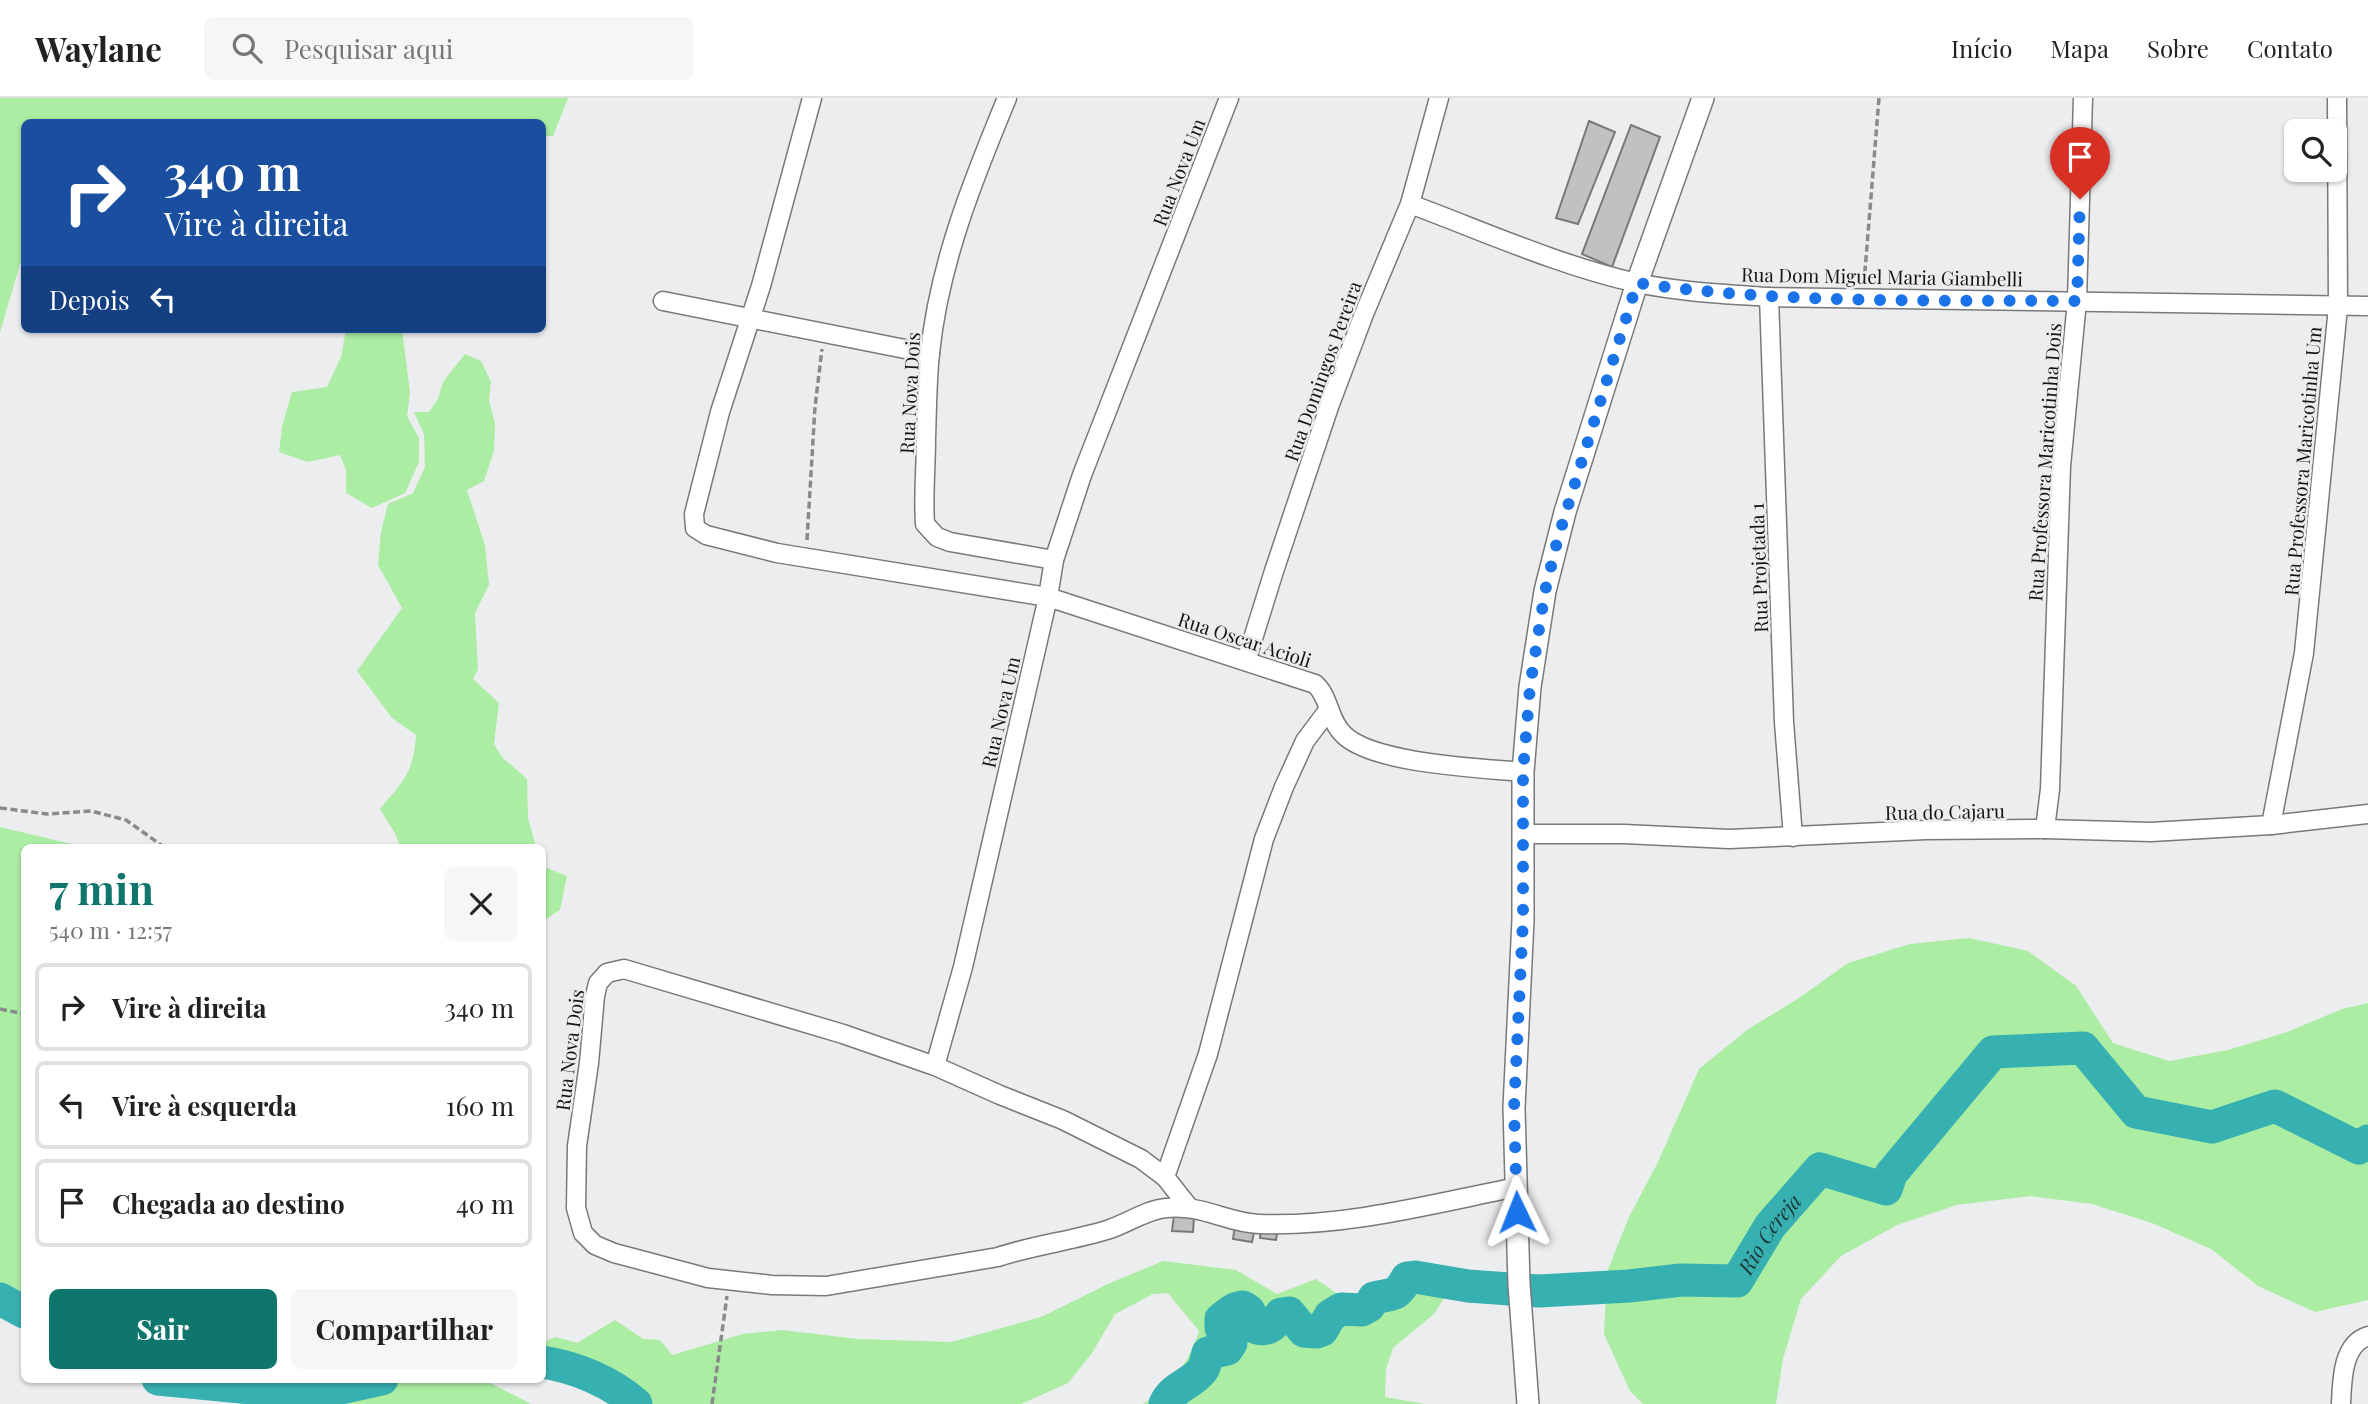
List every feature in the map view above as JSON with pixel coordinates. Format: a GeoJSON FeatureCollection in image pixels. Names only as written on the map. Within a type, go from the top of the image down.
{"type":"FeatureCollection","features":[{"type":"Feature","properties":{"kind":"street"},"geometry":{"type":"LineString","coordinates":[[751,318],[812,98]]}},
{"type":"Feature","properties":{"kind":"street","name":"Rua Nova Dois"},"geometry":{"type":"LineString","coordinates":[[1007,98],[959,222],[946,264],[930,354],[925,524],[937,537],[950,542],[1054,560]]}},
{"type":"Feature","properties":{"kind":"street","name":"Rua Nova Um"},"geometry":{"type":"LineString","coordinates":[[935,1066],[963,967],[1048,597],[1054,560],[1082,475],[1229,98]]}},
{"type":"Feature","properties":{"kind":"street","name":"Rua Domingos Pereira"},"geometry":{"type":"LineString","coordinates":[[1247,661],[1278,558],[1330,404],[1410,204],[1439,98]]}},
{"type":"Feature","properties":{"kind":"street"},"geometry":{"type":"LineString","coordinates":[[1528,1404],[1520,1292],[1514,1108],[1523,920],[1523,772],[1530,687],[1545,591],[1565,512],[1637,283],[1703,98]]}},
{"type":"Feature","properties":{"kind":"street","name":"Rua Professora Maricotinha Dois"},"geometry":{"type":"LineString","coordinates":[[2045,829],[2050,789],[2051,695],[2061,466],[2077,301],[2083,98]]}},
{"type":"Feature","properties":{"kind":"street","name":"Rua Professora Maricotinha Um"},"geometry":{"type":"LineString","coordinates":[[2271,825],[2304,653],[2338,307],[2337,98]]}},
{"type":"Feature","properties":{"kind":"street","name":"Rua Dom Miguel Maria Giambelli"},"geometry":{"type":"LineString","coordinates":[[1410,204],[1566,262],[1637,283],[1694,291],[1769,298],[2368,306]]}},
{"type":"Feature","properties":{"kind":"street","name":"Rua Projetada 1"},"geometry":{"type":"LineString","coordinates":[[1769,298],[1784,722],[1793,837]]}},
{"type":"Feature","properties":{"kind":"street"},"geometry":{"type":"LineString","coordinates":[[663,301],[930,354]]}},
{"type":"Feature","properties":{"kind":"street","name":"Rua Oscar Acioli"},"geometry":{"type":"LineString","coordinates":[[751,318],[719,412],[694,514],[695,528],[706,535],[778,553],[1048,597],[1315,684],[1322,690],[1332,719],[1344,735],[1369,750],[1431,762],[1523,772]]}},
{"type":"Feature","properties":{"kind":"street"},"geometry":{"type":"LineString","coordinates":[[1165,1177],[1208,1054],[1264,839],[1305,741],[1329,709]]}},
{"type":"Feature","properties":{"kind":"street","name":"Rua do Cajaru"},"geometry":{"type":"LineString","coordinates":[[1522,834],[1624,834],[1729,839],[2045,829],[2151,832],[2271,825],[2368,814]]}},
{"type":"Feature","properties":{"kind":"street","name":"Rua Nova Dois"},"geometry":{"type":"LineString","coordinates":[[935,1066],[843,1034],[624,969],[607,973],[598,983],[595,996],[590,1063],[577,1146],[576,1208],[583,1233],[595,1245],[614,1253],[708,1278],[772,1285],[826,1286],[998,1256],[1110,1229],[1163,1208],[1188,1206]]}},
{"type":"Feature","properties":{"kind":"street"},"geometry":{"type":"LineString","coordinates":[[935,1066],[1105,1140],[1141,1159],[1165,1177],[1188,1206],[1256,1224],[1322,1224],[1517,1187]]}},
{"type":"Feature","properties":{"kind":"street"},"geometry":{"type":"LineString","coordinates":[[2341,1402],[2348,1353],[2357,1341],[2368,1336]]}},
{"type":"Feature","properties":{"kind":"path"},"geometry":{"type":"LineString","coordinates":[[1863,299],[1879,98]]}},
{"type":"Feature","properties":{"kind":"path"},"geometry":{"type":"LineString","coordinates":[[806,557],[810,468],[824,333]]}},
{"type":"Feature","properties":{"kind":"path"},"geometry":{"type":"LineString","coordinates":[[0,808],[47,814],[91,811],[126,820],[160,844]]}},
{"type":"Feature","properties":{"kind":"path"},"geometry":{"type":"LineString","coordinates":[[0,1009],[21,1013]]}},
{"type":"Feature","properties":{"kind":"path"},"geometry":{"type":"LineString","coordinates":[[712,1401],[729,1280]]}},
{"type":"Feature","properties":{"kind":"green space"},"geometry":{"type":"Polygon","coordinates":[[[0,98],[568,98],[553,136],[546,136],[546,119],[21,119],[21,261],[0,332],[0,98]]]}},
{"type":"Feature","properties":{"kind":"green space"},"geometry":{"type":"Polygon","coordinates":[[[345,333],[403,333],[410,392],[407,416],[419,438],[419,462],[405,493],[372,508],[346,493],[346,470],[340,455],[308,462],[279,452],[282,427],[292,392],[327,387],[341,357],[345,333]]]}},
{"type":"Feature","properties":{"kind":"green space"},"geometry":{"type":"Polygon","coordinates":[[[465,354],[481,361],[491,382],[489,401],[495,423],[494,451],[484,481],[467,490],[485,545],[489,585],[475,613],[478,669],[473,679],[499,703],[494,744],[502,757],[527,779],[528,818],[535,844],[399,844],[380,809],[410,768],[416,735],[392,718],[357,671],[402,608],[378,565],[381,532],[388,504],[413,493],[425,467],[424,434],[414,412],[429,412],[438,399],[443,382],[465,354]]]}},
{"type":"Feature","properties":{"kind":"green space"},"geometry":{"type":"Polygon","coordinates":[[[0,827],[71,844],[21,844],[21,1305],[0,1312],[0,827]]]}},
{"type":"Feature","properties":{"kind":"green space"},"geometry":{"type":"Polygon","coordinates":[[[546,868],[567,876],[560,910],[546,919],[546,868]]]}},
{"type":"Feature","properties":{"kind":"green space"},"geometry":{"type":"Polygon","coordinates":[[[1969,938],[2028,951],[2076,986],[2113,1043],[2169,1061],[2228,1050],[2287,1032],[2342,1009],[2368,1003],[2368,1300],[2315,1312],[2258,1286],[2211,1249],[2152,1223],[2092,1204],[2031,1196],[1957,1205],[1897,1225],[1841,1256],[1801,1299],[1783,1359],[1776,1404],[1643,1404],[1630,1391],[1604,1334],[1607,1272],[1629,1217],[1658,1162],[1699,1069],[1747,1030],[1848,963],[1910,944],[1969,938]]]}},
{"type":"Feature","properties":{"kind":"green space"},"geometry":{"type":"Polygon","coordinates":[[[1163,1261],[1236,1270],[1277,1294],[1316,1279],[1348,1301],[1381,1292],[1413,1268],[1468,1280],[1478,1289],[1462,1300],[1444,1298],[1434,1314],[1393,1348],[1386,1369],[1385,1397],[1425,1404],[1143,1404],[1162,1390],[1178,1373],[1199,1331],[1168,1293],[1153,1294],[1115,1314],[1092,1353],[1068,1383],[1021,1404],[614,1404],[567,1365],[554,1359],[546,1360],[546,1341],[556,1337],[577,1343],[615,1320],[643,1339],[660,1340],[672,1355],[743,1334],[782,1330],[858,1339],[951,1342],[1041,1317],[1110,1283],[1163,1261]]]}},
{"type":"Feature","properties":{"kind":"green space"},"geometry":{"type":"Polygon","coordinates":[[[257,1383],[490,1383],[531,1404],[239,1404],[248,1397],[257,1383]]]}},
{"type":"Feature","properties":{"kind":"building"},"geometry":{"type":"Polygon","coordinates":[[[1589,121],[1615,132],[1578,224],[1556,218],[1589,121]]]}},
{"type":"Feature","properties":{"kind":"building"},"geometry":{"type":"Polygon","coordinates":[[[1631,125],[1660,137],[1612,267],[1582,254],[1631,125]]]}},
{"type":"Feature","properties":{"kind":"building"},"geometry":{"type":"Polygon","coordinates":[[[1174,1215],[1194,1216],[1193,1232],[1172,1231],[1174,1215]]]}},
{"type":"Feature","properties":{"kind":"building"},"geometry":{"type":"Polygon","coordinates":[[[1235,1225],[1255,1227],[1252,1242],[1233,1239],[1235,1225]]]}},
{"type":"Feature","properties":{"kind":"building"},"geometry":{"type":"Polygon","coordinates":[[[1261,1227],[1278,1228],[1276,1240],[1260,1238],[1261,1227]]]}},
{"type":"Feature","properties":{"kind":"waterway","name":"Rio Cereja"},"geometry":{"type":"LineString","coordinates":[[1165,1404],[1173,1393],[1199,1374],[1208,1353],[1227,1349],[1231,1343],[1221,1328],[1221,1319],[1231,1311],[1243,1307],[1249,1311],[1257,1328],[1268,1328],[1281,1314],[1289,1313],[1304,1331],[1316,1332],[1322,1330],[1330,1316],[1341,1309],[1362,1310],[1369,1306],[1374,1298],[1394,1294],[1407,1278],[1415,1277],[1468,1286],[1539,1291],[1681,1280],[1737,1281],[1770,1226],[1820,1169],[1886,1189],[1891,1174],[1993,1052],[2083,1048],[2136,1112],[2212,1127],[2275,1106],[2359,1148],[2368,1141]]}},
{"type":"Feature","properties":{"kind":"waterway","name":"Rio Cereja"},"geometry":{"type":"LineString","coordinates":[[0,1299],[21,1310]]}},
{"type":"Feature","properties":{"kind":"waterway","name":"Rio Cereja"},"geometry":{"type":"LineString","coordinates":[[546,1363],[592,1377],[616,1389],[636,1404]]}},
{"type":"Feature","properties":{"kind":"waterway","name":"Rio Cereja"},"geometry":{"type":"LineString","coordinates":[[199,1383],[313,1394],[364,1383]]}},
{"type":"Feature","properties":{"kind":"route"},"geometry":{"type":"LineString","coordinates":[[1517,1212],[1514,1108],[1523,920],[1523,772],[1530,687],[1545,591],[1558,538],[1637,283],[1769,298],[2077,301],[2080,199]]}}]}
